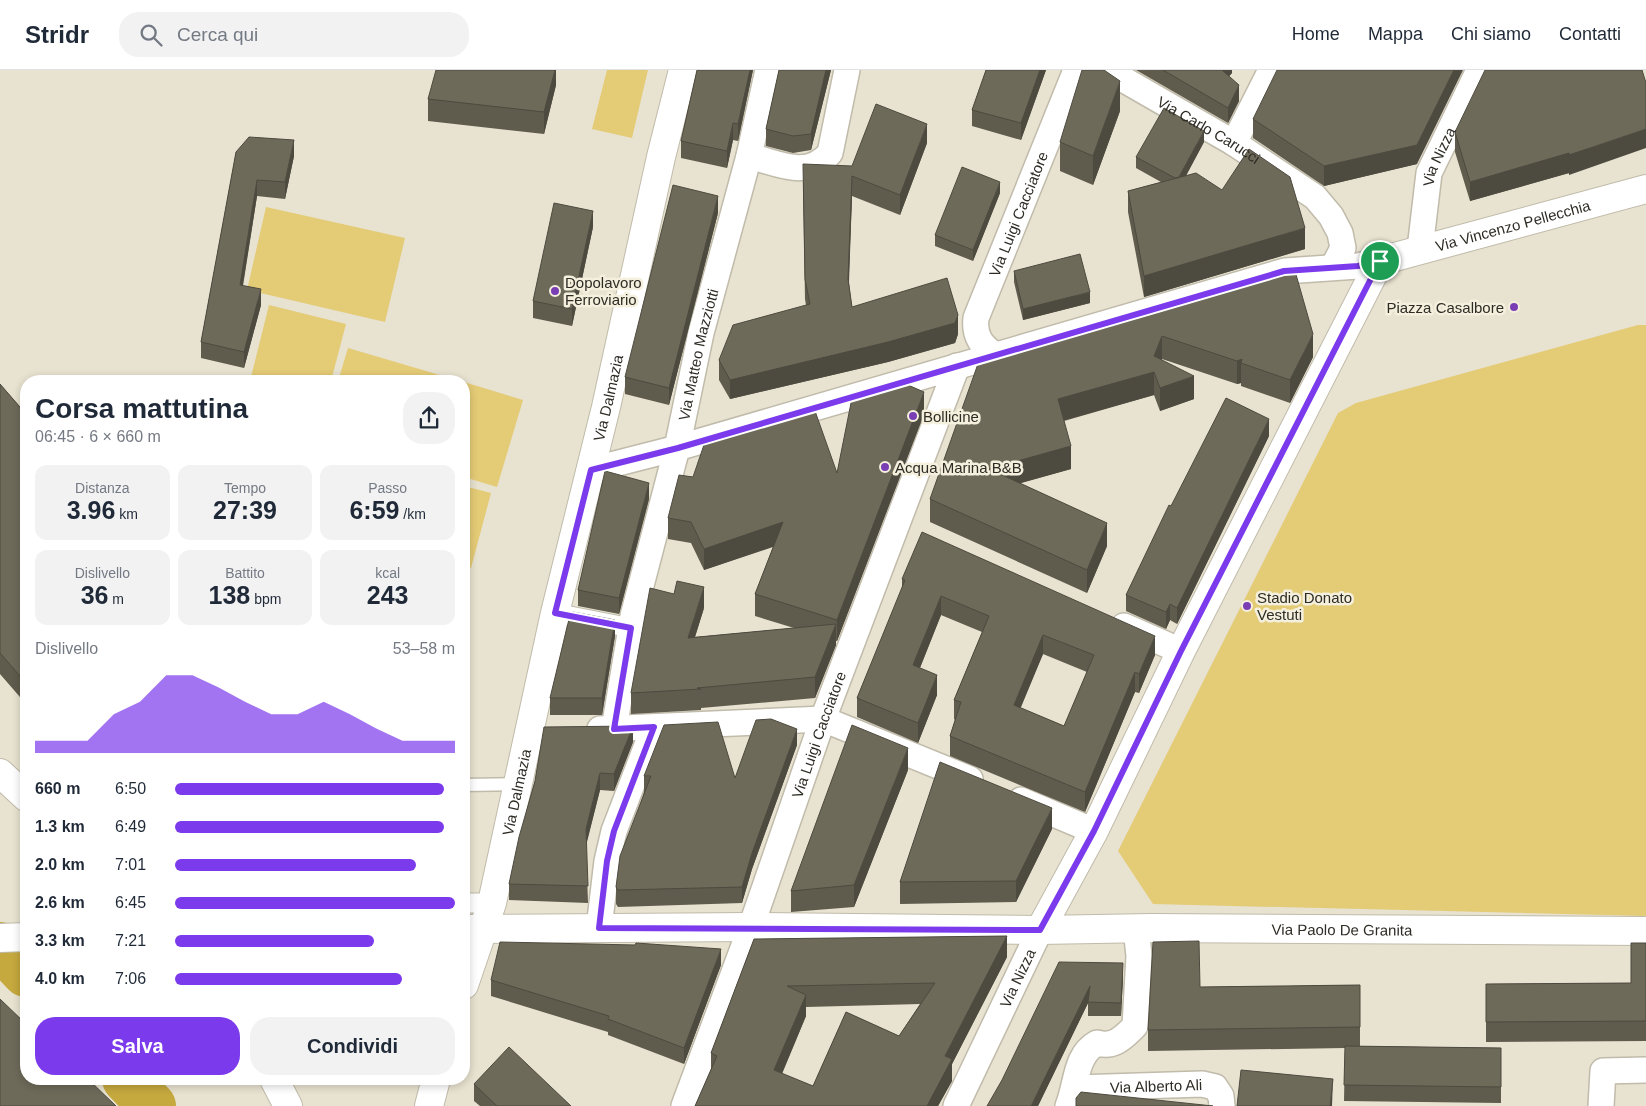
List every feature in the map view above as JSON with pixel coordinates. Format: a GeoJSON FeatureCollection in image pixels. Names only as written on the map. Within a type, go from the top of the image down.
{"type":"FeatureCollection","features":[{"type":"Feature","properties":{"kind":"main road","name":"Via Dalmazia"},"geometry":{"type":"LineString","coordinates":[[470,951],[474,929],[492,903],[518,784],[539,729],[555,613],[591,470],[661,157],[683,70]]}},
{"type":"Feature","properties":{"kind":"main road","name":"Via Vincenzo Pellecchia"},"geometry":{"type":"LineString","coordinates":[[1380,261],[1646,189]]}},
{"type":"Feature","properties":{"kind":"main road","name":"Via Nizza"},"geometry":{"type":"LineString","coordinates":[[1040,930],[1094,831],[1181,651],[1380,261]]}},
{"type":"Feature","properties":{"kind":"main road"},"geometry":{"type":"LineString","coordinates":[[0,773],[20,791]]}},
{"type":"Feature","properties":{"kind":"main road","name":"Via Paolo De Granita"},"geometry":{"type":"LineString","coordinates":[[474,929],[751,927],[1040,930],[1136,928],[1646,931]]}},
{"type":"Feature","properties":{"kind":"main road"},"geometry":{"type":"LineString","coordinates":[[0,938],[20,937]]}},
{"type":"Feature","properties":{"kind":"main road"},"geometry":{"type":"LineString","coordinates":[[277,1085],[288,1106]]}},
{"type":"Feature","properties":{"kind":"main road"},"geometry":{"type":"LineString","coordinates":[[429,1106],[434,1085]]}},
{"type":"Feature","properties":{"kind":"street","name":"Via Matteo Mazziotti"},"geometry":{"type":"LineString","coordinates":[[614,729],[631,628],[653,534],[678,448],[701,333],[749,156],[768,70]]}},
{"type":"Feature","properties":{"kind":"street"},"geometry":{"type":"LineString","coordinates":[[749,156],[806,169],[822,163],[830,153],[847,70]]}},
{"type":"Feature","properties":{"kind":"street","name":"Via Luigi Cacciatore"},"geometry":{"type":"LineString","coordinates":[[994,354],[979,340],[975,329],[976,318],[1076,70]]}},
{"type":"Feature","properties":{"kind":"street","name":"Via Carlo Carucci"},"geometry":{"type":"LineString","coordinates":[[1107,70],[1234,143],[1314,197],[1331,216],[1340,233],[1343,248],[1333,267]]}},
{"type":"Feature","properties":{"kind":"street"},"geometry":{"type":"LineString","coordinates":[[1234,143],[1270,70]]}},
{"type":"Feature","properties":{"kind":"street","name":"Via Nizza"},"geometry":{"type":"LineString","coordinates":[[1420,250],[1429,173],[1479,70]]}},
{"type":"Feature","properties":{"kind":"street"},"geometry":{"type":"LineString","coordinates":[[591,470],[678,448],[994,354],[1284,271],[1380,261]]}},
{"type":"Feature","properties":{"kind":"street","name":"Via Luigi Cacciatore"},"geometry":{"type":"LineString","coordinates":[[684,1106],[751,927],[824,719],[906,529],[957,366]]}},
{"type":"Feature","properties":{"kind":"street"},"geometry":{"type":"LineString","coordinates":[[555,613],[631,628]]}},
{"type":"Feature","properties":{"kind":"street"},"geometry":{"type":"LineString","coordinates":[[1101,616],[1181,651]]}},
{"type":"Feature","properties":{"kind":"street"},"geometry":{"type":"LineString","coordinates":[[577,729],[824,719],[1094,831]]}},
{"type":"Feature","properties":{"kind":"street"},"geometry":{"type":"LineString","coordinates":[[599,928],[607,861],[614,831],[654,727]]}},
{"type":"Feature","properties":{"kind":"street"},"geometry":{"type":"LineString","coordinates":[[470,903],[492,903]]}},
{"type":"Feature","properties":{"kind":"street","name":"Via Alberto Ali"},"geometry":{"type":"LineString","coordinates":[[1136,928],[1139,956],[1135,1026],[1121,1040],[1107,1046],[1098,1043],[1088,1048],[1080,1060],[1071,1097],[1202,1084],[1215,1087],[1221,1096],[1222,1106]]}},
{"type":"Feature","properties":{"kind":"street","name":"Via Nizza"},"geometry":{"type":"LineString","coordinates":[[956,1106],[1040,930]]}},
{"type":"Feature","properties":{"kind":"street"},"geometry":{"type":"LineString","coordinates":[[1601,1106],[1603,1071],[1646,1070]]}},
{"type":"Feature","properties":{"kind":"lane"},"geometry":{"type":"LineString","coordinates":[[470,785],[518,784]]}},
{"type":"Feature","properties":{"kind":"shaded area"},"geometry":{"type":"Polygon","coordinates":[[[607,70],[648,70],[632,138],[592,129],[607,70]]]}},
{"type":"Feature","properties":{"kind":"shaded area"},"geometry":{"type":"Polygon","coordinates":[[[266,207],[405,238],[385,322],[247,290],[266,207]]]}},
{"type":"Feature","properties":{"kind":"shaded area"},"geometry":{"type":"Polygon","coordinates":[[[269,305],[346,324],[333,375],[252,375],[269,305]]]}},
{"type":"Feature","properties":{"kind":"shaded area"},"geometry":{"type":"Polygon","coordinates":[[[1638,325],[1646,325],[1646,916],[1153,904],[1118,851],[1338,413],[1356,403],[1638,325]]]}},
{"type":"Feature","properties":{"kind":"shaded area"},"geometry":{"type":"Polygon","coordinates":[[[348,348],[440,375],[340,375],[348,348]]]}},
{"type":"Feature","properties":{"kind":"shaded area"},"geometry":{"type":"Polygon","coordinates":[[[470,384],[523,400],[497,487],[470,479],[470,384]]]}},
{"type":"Feature","properties":{"kind":"shaded area"},"geometry":{"type":"Polygon","coordinates":[[[470,488],[491,493],[470,568],[470,488]]]}},
{"type":"Feature","properties":{"kind":"building"},"geometry":{"type":"Polygon","coordinates":[[[436,70],[555,70],[544,112],[428,99],[436,70]]]}},
{"type":"Feature","properties":{"kind":"building"},"geometry":{"type":"Polygon","coordinates":[[[697,70],[750,70],[738,124],[733,123],[727,151],[681,141],[697,70]]]}},
{"type":"Feature","properties":{"kind":"building"},"geometry":{"type":"Polygon","coordinates":[[[779,70],[826,70],[811,134],[793,136],[766,129],[779,70]]]}},
{"type":"Feature","properties":{"kind":"building"},"geometry":{"type":"Polygon","coordinates":[[[986,70],[1040,70],[1021,123],[972,110],[986,70]]]}},
{"type":"Feature","properties":{"kind":"building"},"geometry":{"type":"Polygon","coordinates":[[[1082,70],[1104,70],[1120,81],[1093,156],[1060,142],[1082,70]]]}},
{"type":"Feature","properties":{"kind":"building"},"geometry":{"type":"Polygon","coordinates":[[[1163,70],[1222,70],[1239,85],[1228,108],[1163,70]]]}},
{"type":"Feature","properties":{"kind":"building"},"geometry":{"type":"Polygon","coordinates":[[[1277,70],[1454,70],[1417,145],[1324,166],[1253,119],[1277,70]]]}},
{"type":"Feature","properties":{"kind":"building"},"geometry":{"type":"Polygon","coordinates":[[[1485,70],[1642,70],[1646,83],[1646,129],[1569,155],[1569,153],[1470,182],[1455,132],[1485,70]]]}},
{"type":"Feature","properties":{"kind":"building"},"geometry":{"type":"Polygon","coordinates":[[[876,104],[927,124],[900,195],[852,176],[848,279],[852,307],[947,278],[958,315],[955,323],[888,342],[730,380],[719,360],[733,325],[810,304],[805,279],[803,164],[852,166],[876,104]]]}},
{"type":"Feature","properties":{"kind":"building"},"geometry":{"type":"Polygon","coordinates":[[[1164,108],[1204,131],[1179,177],[1175,178],[1136,157],[1164,108]]]}},
{"type":"Feature","properties":{"kind":"building"},"geometry":{"type":"Polygon","coordinates":[[[249,137],[294,140],[285,182],[257,180],[240,285],[261,289],[244,352],[201,342],[236,152],[249,137]]]}},
{"type":"Feature","properties":{"kind":"building"},"geometry":{"type":"Polygon","coordinates":[[[1249,149],[1290,177],[1305,228],[1144,276],[1128,191],[1196,173],[1222,190],[1249,149]]]}},
{"type":"Feature","properties":{"kind":"building"},"geometry":{"type":"Polygon","coordinates":[[[962,167],[1000,182],[973,250],[935,235],[962,167]]]}},
{"type":"Feature","properties":{"kind":"building"},"geometry":{"type":"Polygon","coordinates":[[[673,185],[718,196],[669,388],[625,377],[673,185]]]}},
{"type":"Feature","properties":{"kind":"building"},"geometry":{"type":"Polygon","coordinates":[[[554,203],[593,211],[572,309],[533,301],[554,203]]]}},
{"type":"Feature","properties":{"kind":"building"},"geometry":{"type":"Polygon","coordinates":[[[1080,254],[1090,292],[1023,309],[1014,271],[1080,254]]]}},
{"type":"Feature","properties":{"kind":"building"},"geometry":{"type":"Polygon","coordinates":[[[1295,271],[1313,334],[1290,380],[1241,363],[1242,359],[1237,361],[1162,336],[1154,356],[1194,376],[1160,388],[1154,372],[1058,399],[1071,446],[989,469],[1107,523],[1087,570],[930,499],[979,361],[1033,343],[1035,348],[1136,319],[1135,316],[1295,271]]]}},
{"type":"Feature","properties":{"kind":"building"},"geometry":{"type":"Polygon","coordinates":[[[901,382],[924,392],[837,620],[755,594],[783,522],[704,549],[691,522],[668,518],[679,475],[693,477],[707,436],[815,411],[837,473],[853,393],[901,382]]]}},
{"type":"Feature","properties":{"kind":"building"},"geometry":{"type":"Polygon","coordinates":[[[0,384],[20,407],[20,676],[0,653],[0,384]]]}},
{"type":"Feature","properties":{"kind":"building"},"geometry":{"type":"Polygon","coordinates":[[[1226,398],[1269,419],[1177,608],[1170,604],[1166,612],[1126,595],[1169,505],[1171,506],[1226,398]]]}},
{"type":"Feature","properties":{"kind":"building"},"geometry":{"type":"Polygon","coordinates":[[[605,471],[649,483],[619,598],[578,590],[605,471]]]}},
{"type":"Feature","properties":{"kind":"building"},"geometry":{"type":"Polygon","coordinates":[[[922,532],[1155,636],[1139,674],[1135,672],[1085,792],[950,736],[961,702],[954,700],[989,616],[941,596],[913,665],[937,675],[918,723],[857,698],[905,580],[902,579],[922,532]],[[1043,635],[1014,705],[1064,726],[1094,655],[1043,635]]]}},
{"type":"Feature","properties":{"kind":"building"},"geometry":{"type":"Polygon","coordinates":[[[677,581],[704,587],[688,638],[836,624],[815,677],[697,688],[701,689],[631,693],[650,588],[674,594],[677,581]]]}},
{"type":"Feature","properties":{"kind":"building"},"geometry":{"type":"Polygon","coordinates":[[[573,612],[615,620],[602,698],[550,698],[570,615],[573,612]]]}},
{"type":"Feature","properties":{"kind":"building"},"geometry":{"type":"Polygon","coordinates":[[[771,719],[797,729],[752,853],[742,887],[618,890],[616,887],[620,856],[651,776],[644,776],[664,725],[718,722],[735,778],[756,720],[771,719]]]}},
{"type":"Feature","properties":{"kind":"building"},"geometry":{"type":"Polygon","coordinates":[[[852,725],[908,748],[854,885],[791,891],[852,725]]]}},
{"type":"Feature","properties":{"kind":"building"},"geometry":{"type":"Polygon","coordinates":[[[633,726],[614,774],[600,773],[586,829],[588,886],[509,884],[519,837],[535,781],[544,727],[633,726]]]}},
{"type":"Feature","properties":{"kind":"building"},"geometry":{"type":"Polygon","coordinates":[[[940,762],[1052,808],[1016,881],[900,882],[940,762]]]}},
{"type":"Feature","properties":{"kind":"building"},"geometry":{"type":"Polygon","coordinates":[[[1007,936],[945,1056],[952,1059],[927,1106],[695,1106],[717,1056],[711,1053],[754,939],[1007,936]],[[935,983],[787,986],[806,995],[774,1070],[813,1086],[846,1012],[899,1036],[935,983]]]}},
{"type":"Feature","properties":{"kind":"building"},"geometry":{"type":"Polygon","coordinates":[[[1199,941],[1200,987],[1360,985],[1360,1027],[1148,1030],[1153,942],[1199,941]]]}},
{"type":"Feature","properties":{"kind":"building"},"geometry":{"type":"Polygon","coordinates":[[[500,942],[635,945],[636,943],[721,949],[684,1048],[608,1019],[609,1016],[491,980],[500,942]]]}},
{"type":"Feature","properties":{"kind":"building"},"geometry":{"type":"Polygon","coordinates":[[[1631,943],[1646,943],[1646,1021],[1486,1022],[1486,984],[1631,983],[1631,943]]]}},
{"type":"Feature","properties":{"kind":"building"},"geometry":{"type":"Polygon","coordinates":[[[1059,962],[1123,963],[1121,1003],[1088,1002],[1090,986],[1031,1106],[987,1106],[1002,1080],[1059,962]]]}},
{"type":"Feature","properties":{"kind":"building"},"geometry":{"type":"Polygon","coordinates":[[[0,999],[20,1018],[20,1085],[94,1085],[116,1106],[0,1106],[0,999]]]}},
{"type":"Feature","properties":{"kind":"building"},"geometry":{"type":"Polygon","coordinates":[[[1345,1046],[1501,1048],[1501,1087],[1344,1085],[1345,1046]]]}},
{"type":"Feature","properties":{"kind":"building"},"geometry":{"type":"Polygon","coordinates":[[[509,1047],[571,1106],[497,1106],[474,1084],[509,1047]]]}},
{"type":"Feature","properties":{"kind":"building"},"geometry":{"type":"Polygon","coordinates":[[[1241,1070],[1333,1079],[1330,1106],[1237,1106],[1241,1070]]]}},
{"type":"Feature","properties":{"kind":"building"},"geometry":{"type":"Polygon","coordinates":[[[1081,1092],[1213,1106],[1076,1106],[1076,1098],[1081,1092]]]}},
{"type":"Feature","properties":{"kind":"waterway"},"geometry":{"type":"LineString","coordinates":[[0,946],[20,967]]}},
{"type":"Feature","properties":{"kind":"waterway"},"geometry":{"type":"LineString","coordinates":[[132,1085],[152,1106]]}},
{"type":"Feature","properties":{"kind":"place","name":"Dopolavoro Ferroviario"},"geometry":{"type":"Point","coordinates":[555,291]}},
{"type":"Feature","properties":{"kind":"place","name":"Piazza Casalbore"},"geometry":{"type":"Point","coordinates":[1514,307]}},
{"type":"Feature","properties":{"kind":"place","name":"Bollicine"},"geometry":{"type":"Point","coordinates":[913,416]}},
{"type":"Feature","properties":{"kind":"place","name":"Acqua Marina B&B"},"geometry":{"type":"Point","coordinates":[885,467]}},
{"type":"Feature","properties":{"kind":"place","name":"Stadio Donato Vestuti"},"geometry":{"type":"Point","coordinates":[1247,606]}},
{"type":"Feature","properties":{"kind":"route"},"geometry":{"type":"LineString","coordinates":[[1380,261],[1181,651],[1094,831],[1040,930],[751,927],[599,928],[607,861],[614,831],[654,727],[614,729],[631,628],[555,613],[591,470],[678,448],[994,354],[1284,271],[1358,266],[1380,261]]}}]}
